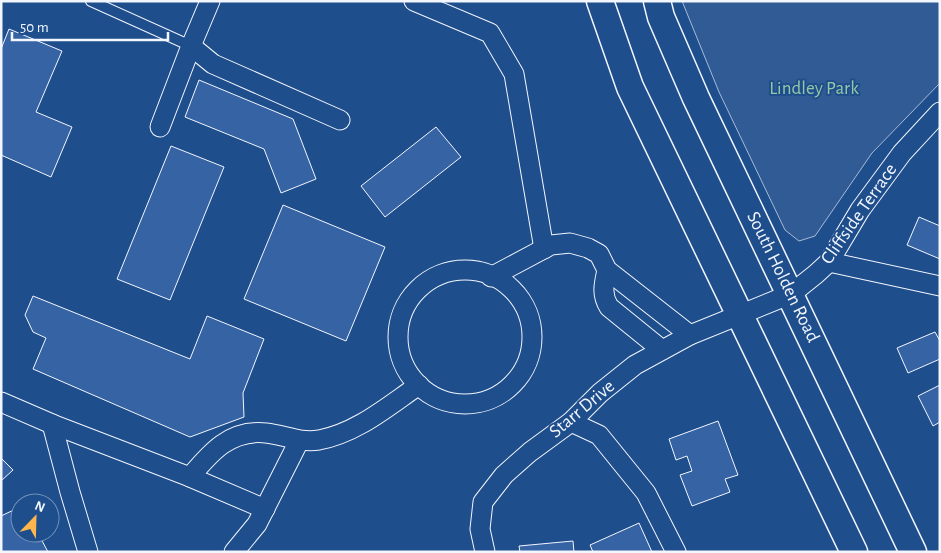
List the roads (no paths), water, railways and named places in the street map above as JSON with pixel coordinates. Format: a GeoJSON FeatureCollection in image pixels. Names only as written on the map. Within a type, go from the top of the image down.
{"type":"FeatureCollection","features":[{"type":"Feature","properties":{"kind":"main road"},"geometry":{"type":"LineString","coordinates":[[600,1],[630,87],[854,552]]}},
{"type":"Feature","properties":{"kind":"main road","name":"South Holden Road"},"geometry":{"type":"LineString","coordinates":[[657,1],[661,17],[696,98],[913,552]]}},
{"type":"Feature","properties":{"kind":"street"},"geometry":{"type":"LineString","coordinates":[[160,127],[210,1]]}},
{"type":"Feature","properties":{"kind":"street"},"geometry":{"type":"LineString","coordinates":[[414,1],[490,33],[514,74],[544,249]]}},
{"type":"Feature","properties":{"kind":"street"},"geometry":{"type":"LineString","coordinates":[[191,46],[212,64],[340,120]]}},
{"type":"Feature","properties":{"kind":"street","name":"Cliffside Terrace"},"geometry":{"type":"LineString","coordinates":[[741,314],[791,294],[829,262],[860,210],[902,154],[940,112]]}},
{"type":"Feature","properties":{"kind":"street"},"geometry":{"type":"LineString","coordinates":[[491,276],[551,245],[570,243],[588,248],[599,254],[607,270],[690,334]]}},
{"type":"Feature","properties":{"kind":"street"},"geometry":{"type":"LineString","coordinates":[[829,262],[940,286]]}},
{"type":"Feature","properties":{"kind":"street"},"geometry":{"type":"LineString","coordinates":[[607,270],[602,289],[604,299],[609,307],[662,350]]}},
{"type":"Feature","properties":{"kind":"street"},"geometry":{"type":"LineString","coordinates":[[454,271],[479,272],[491,276],[503,282],[518,296],[533,331],[531,356],[520,377],[501,394],[478,402],[453,402],[429,392],[419,385],[404,365],[397,341],[400,316],[411,295],[430,280],[454,271]]}},
{"type":"Feature","properties":{"kind":"street"},"geometry":{"type":"LineString","coordinates":[[609,307],[628,287]]}},
{"type":"Feature","properties":{"kind":"street","name":"Starr Drive"},"geometry":{"type":"LineString","coordinates":[[485,552],[480,529],[483,502],[504,475],[530,452],[571,422],[600,393],[634,365],[690,334],[741,314]]}},
{"type":"Feature","properties":{"kind":"street"},"geometry":{"type":"LineString","coordinates":[[190,477],[214,449],[238,436],[265,433],[299,441],[319,440],[345,433],[419,385]]}},
{"type":"Feature","properties":{"kind":"street"},"geometry":{"type":"LineString","coordinates":[[1,402],[265,509]]}},
{"type":"Feature","properties":{"kind":"street"},"geometry":{"type":"LineString","coordinates":[[571,422],[599,435],[646,493],[676,552]]}},
{"type":"Feature","properties":{"kind":"street"},"geometry":{"type":"LineString","coordinates":[[52,424],[88,552]]}},
{"type":"Feature","properties":{"kind":"street"},"geometry":{"type":"LineString","coordinates":[[234,552],[257,524],[299,441]]}},
{"type":"Feature","properties":{"kind":"lane"},"geometry":{"type":"LineString","coordinates":[[91,1],[191,46]]}},
{"type":"Feature","properties":{"kind":"park label","name":"Lindley Park"},"geometry":{"type":"Point","coordinates":[814,88]}}]}
